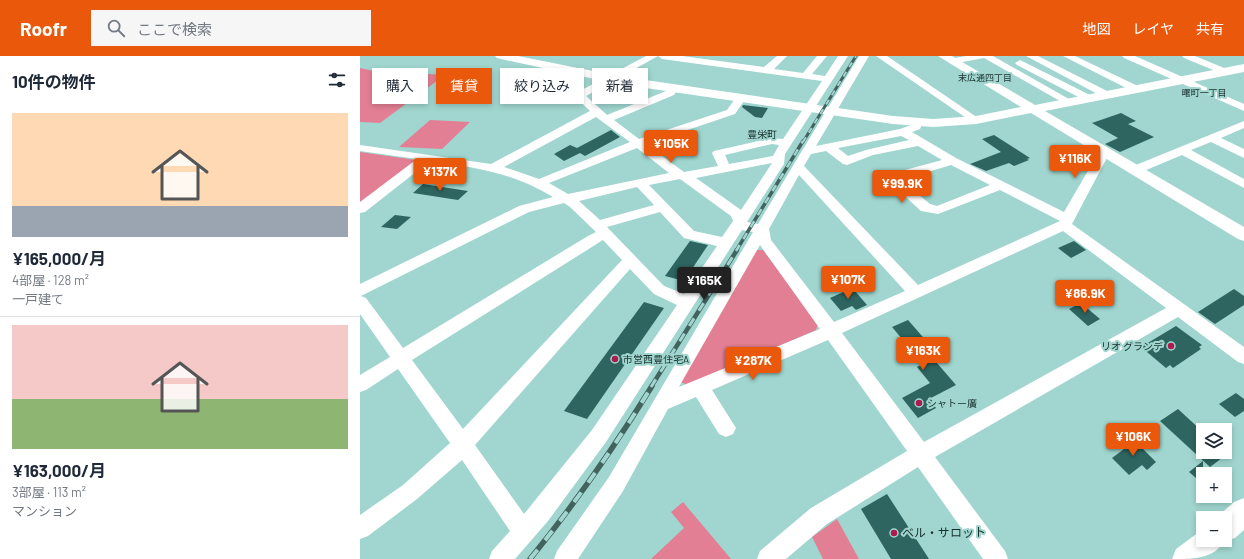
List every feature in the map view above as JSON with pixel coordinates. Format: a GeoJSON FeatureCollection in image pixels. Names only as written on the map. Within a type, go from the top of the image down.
{"type":"FeatureCollection","features":[{"type":"Feature","properties":{"kind":"street"},"geometry":{"type":"LineString","coordinates":[[502,56],[592,75]]}},
{"type":"Feature","properties":{"kind":"street"},"geometry":{"type":"LineString","coordinates":[[631,68],[653,56]]}},
{"type":"Feature","properties":{"kind":"street"},"geometry":{"type":"LineString","coordinates":[[662,56],[694,58],[729,65],[829,79]]}},
{"type":"Feature","properties":{"kind":"street"},"geometry":{"type":"LineString","coordinates":[[729,65],[742,56]]}},
{"type":"Feature","properties":{"kind":"street"},"geometry":{"type":"LineString","coordinates":[[767,70],[782,56]]}},
{"type":"Feature","properties":{"kind":"street"},"geometry":{"type":"LineString","coordinates":[[806,75],[822,56]]}},
{"type":"Feature","properties":{"kind":"street"},"geometry":{"type":"LineString","coordinates":[[500,559],[599,436],[778,164],[782,151],[843,56]]}},
{"type":"Feature","properties":{"kind":"street"},"geometry":{"type":"LineString","coordinates":[[565,559],[616,484],[807,151],[864,56]]}},
{"type":"Feature","properties":{"kind":"street"},"geometry":{"type":"LineString","coordinates":[[881,56],[976,120]]}},
{"type":"Feature","properties":{"kind":"street"},"geometry":{"type":"LineString","coordinates":[[948,58],[982,56]]}},
{"type":"Feature","properties":{"kind":"street"},"geometry":{"type":"LineString","coordinates":[[986,56],[1071,103]]}},
{"type":"Feature","properties":{"kind":"street"},"geometry":{"type":"LineString","coordinates":[[1031,56],[1109,96]]}},
{"type":"Feature","properties":{"kind":"street"},"geometry":{"type":"LineString","coordinates":[[1068,56],[1138,90]]}},
{"type":"Feature","properties":{"kind":"street"},"geometry":{"type":"LineString","coordinates":[[1127,56],[1244,108]]}},
{"type":"Feature","properties":{"kind":"street"},"geometry":{"type":"LineString","coordinates":[[1187,56],[1226,72]]}},
{"type":"Feature","properties":{"kind":"street"},"geometry":{"type":"LineString","coordinates":[[948,58],[1244,235]]}},
{"type":"Feature","properties":{"kind":"street"},"geometry":{"type":"LineString","coordinates":[[1015,60],[1090,99]]}},
{"type":"Feature","properties":{"kind":"street"},"geometry":{"type":"LineString","coordinates":[[648,84],[831,112],[918,122],[976,120],[1109,96],[1244,68]]}},
{"type":"Feature","properties":{"kind":"street"},"geometry":{"type":"LineString","coordinates":[[606,119],[670,93],[674,88]]}},
{"type":"Feature","properties":{"kind":"street"},"geometry":{"type":"LineString","coordinates":[[592,89],[580,95],[597,112],[737,214],[742,225],[762,229]]}},
{"type":"Feature","properties":{"kind":"street"},"geometry":{"type":"LineString","coordinates":[[539,183],[638,143],[730,112],[741,98]]}},
{"type":"Feature","properties":{"kind":"street"},"geometry":{"type":"LineString","coordinates":[[494,168],[597,112]]}},
{"type":"Feature","properties":{"kind":"street"},"geometry":{"type":"LineString","coordinates":[[807,151],[903,132],[916,128],[918,122]]}},
{"type":"Feature","properties":{"kind":"street"},"geometry":{"type":"LineString","coordinates":[[1135,170],[1244,124]]}},
{"type":"Feature","properties":{"kind":"street"},"geometry":{"type":"LineString","coordinates":[[903,132],[952,161],[1066,222],[1178,309],[1244,357]]}},
{"type":"Feature","properties":{"kind":"street"},"geometry":{"type":"LineString","coordinates":[[1212,138],[1244,154]]}},
{"type":"Feature","properties":{"kind":"street"},"geometry":{"type":"LineString","coordinates":[[724,167],[718,153],[772,141],[782,151]]}},
{"type":"Feature","properties":{"kind":"street"},"geometry":{"type":"LineString","coordinates":[[829,147],[847,161],[870,152],[918,142]]}},
{"type":"Feature","properties":{"kind":"street"},"geometry":{"type":"LineString","coordinates":[[360,148],[494,168],[510,172],[539,183],[575,204],[659,290],[686,302]]}},
{"type":"Feature","properties":{"kind":"street"},"geometry":{"type":"LineString","coordinates":[[1182,150],[1244,184]]}},
{"type":"Feature","properties":{"kind":"street"},"geometry":{"type":"LineString","coordinates":[[360,291],[515,212],[532,206],[640,183],[693,174],[782,151]]}},
{"type":"Feature","properties":{"kind":"street"},"geometry":{"type":"LineString","coordinates":[[662,403],[700,388],[916,293],[1066,222],[1104,152]]}},
{"type":"Feature","properties":{"kind":"street"},"geometry":{"type":"LineString","coordinates":[[360,210],[428,157]]}},
{"type":"Feature","properties":{"kind":"street"},"geometry":{"type":"LineString","coordinates":[[952,161],[898,176],[893,180],[926,208],[938,210],[1000,186]]}},
{"type":"Feature","properties":{"kind":"street"},"geometry":{"type":"LineString","coordinates":[[798,167],[916,293]]}},
{"type":"Feature","properties":{"kind":"street"},"geometry":{"type":"LineString","coordinates":[[640,183],[689,236],[726,243]]}},
{"type":"Feature","properties":{"kind":"street"},"geometry":{"type":"LineString","coordinates":[[360,384],[593,239],[601,229],[663,207]]}},
{"type":"Feature","properties":{"kind":"street"},"geometry":{"type":"LineString","coordinates":[[762,229],[764,241],[831,330],[997,559]]}},
{"type":"Feature","properties":{"kind":"street"},"geometry":{"type":"LineString","coordinates":[[360,528],[422,482],[462,445],[527,371],[630,260]]}},
{"type":"Feature","properties":{"kind":"street"},"geometry":{"type":"LineString","coordinates":[[360,302],[524,531]]}},
{"type":"Feature","properties":{"kind":"street"},"geometry":{"type":"LineString","coordinates":[[768,559],[819,516],[921,454],[1178,309]]}},
{"type":"Feature","properties":{"kind":"street"},"geometry":{"type":"LineString","coordinates":[[700,388],[726,428]]}},
{"type":"Feature","properties":{"kind":"street"},"geometry":{"type":"LineString","coordinates":[[1232,522],[1244,512]]}},
{"type":"Feature","properties":{"kind":"street"},"geometry":{"type":"LineString","coordinates":[[1186,559],[1201,547]]}},
{"type":"Feature","properties":{"kind":"shaded area"},"geometry":{"type":"Polygon","coordinates":[[[360,68],[372,71],[372,104],[406,104],[380,123],[360,122],[360,68]]]}},
{"type":"Feature","properties":{"kind":"shaded area"},"geometry":{"type":"Polygon","coordinates":[[[428,74],[436,74],[436,82],[428,88],[428,74]]]}},
{"type":"Feature","properties":{"kind":"shaded area"},"geometry":{"type":"Polygon","coordinates":[[[430,120],[470,122],[442,149],[399,147],[430,120]]]}},
{"type":"Feature","properties":{"kind":"shaded area"},"geometry":{"type":"Polygon","coordinates":[[[360,152],[416,160],[360,206],[360,152]]]}},
{"type":"Feature","properties":{"kind":"shaded area"},"geometry":{"type":"Polygon","coordinates":[[[753,250],[763,250],[818,324],[816,330],[688,385],[678,381],[753,250]]]}},
{"type":"Feature","properties":{"kind":"shaded area"},"geometry":{"type":"Polygon","coordinates":[[[683,502],[731,559],[651,559],[684,528],[671,512],[683,502]]]}},
{"type":"Feature","properties":{"kind":"shaded area"},"geometry":{"type":"Polygon","coordinates":[[[837,519],[859,559],[823,559],[812,537],[837,519]]]}},
{"type":"Feature","properties":{"kind":"building"},"geometry":{"type":"Polygon","coordinates":[[[743,105],[768,108],[762,118],[755,117],[742,107],[743,105]]]}},
{"type":"Feature","properties":{"kind":"building"},"geometry":{"type":"Polygon","coordinates":[[[1121,113],[1136,121],[1128,124],[1154,137],[1120,152],[1105,144],[1118,138],[1092,123],[1121,113]]]}},
{"type":"Feature","properties":{"kind":"building"},"geometry":{"type":"Polygon","coordinates":[[[611,130],[620,137],[585,156],[580,153],[564,161],[554,154],[570,145],[577,148],[611,130]]]}},
{"type":"Feature","properties":{"kind":"building"},"geometry":{"type":"Polygon","coordinates":[[[994,135],[1030,158],[1027,159],[1029,160],[1014,166],[1009,163],[986,171],[970,164],[1001,152],[982,139],[994,135]]]}},
{"type":"Feature","properties":{"kind":"building"},"geometry":{"type":"Polygon","coordinates":[[[423,184],[468,191],[458,200],[413,193],[423,184]]]}},
{"type":"Feature","properties":{"kind":"building"},"geometry":{"type":"Polygon","coordinates":[[[395,215],[411,217],[397,229],[381,227],[395,215]]]}},
{"type":"Feature","properties":{"kind":"building"},"geometry":{"type":"Polygon","coordinates":[[[690,241],[708,245],[684,281],[665,276],[690,241]]]}},
{"type":"Feature","properties":{"kind":"building"},"geometry":{"type":"Polygon","coordinates":[[[1074,241],[1086,250],[1071,258],[1058,248],[1074,241]]]}},
{"type":"Feature","properties":{"kind":"building"},"geometry":{"type":"Polygon","coordinates":[[[850,289],[853,292],[855,291],[867,305],[856,310],[852,306],[841,311],[830,298],[850,289]]]}},
{"type":"Feature","properties":{"kind":"building"},"geometry":{"type":"Polygon","coordinates":[[[1234,289],[1244,296],[1244,305],[1215,324],[1198,312],[1234,289]]]}},
{"type":"Feature","properties":{"kind":"building","name":"市営西豊住宅A"},"geometry":{"type":"Polygon","coordinates":[[[644,302],[664,308],[587,419],[564,411],[644,302]]]}},
{"type":"Feature","properties":{"kind":"building"},"geometry":{"type":"Polygon","coordinates":[[[1081,303],[1100,319],[1088,326],[1069,309],[1081,303]]]}},
{"type":"Feature","properties":{"kind":"building"},"geometry":{"type":"Polygon","coordinates":[[[908,320],[936,352],[930,355],[956,385],[929,399],[936,408],[918,418],[902,398],[930,383],[917,367],[923,364],[892,327],[908,320]]]}},
{"type":"Feature","properties":{"kind":"building","name":"リオ グランデ"},"geometry":{"type":"Polygon","coordinates":[[[1176,326],[1202,345],[1199,347],[1201,349],[1173,368],[1170,365],[1166,368],[1141,347],[1176,326]]]}},
{"type":"Feature","properties":{"kind":"building"},"geometry":{"type":"Polygon","coordinates":[[[1236,393],[1244,399],[1244,411],[1235,417],[1219,404],[1236,393]]]}},
{"type":"Feature","properties":{"kind":"building"},"geometry":{"type":"Polygon","coordinates":[[[1178,409],[1196,426],[1196,454],[1160,421],[1178,409]]]}},
{"type":"Feature","properties":{"kind":"building"},"geometry":{"type":"Polygon","coordinates":[[[1131,437],[1156,462],[1147,470],[1142,465],[1129,475],[1112,458],[1124,449],[1120,445],[1131,437]]]}},
{"type":"Feature","properties":{"kind":"building"},"geometry":{"type":"Polygon","coordinates":[[[1201,459],[1221,459],[1210,467],[1201,459]]]}},
{"type":"Feature","properties":{"kind":"building"},"geometry":{"type":"Polygon","coordinates":[[[1203,461],[1203,467],[1196,467],[1196,478],[1189,472],[1203,461]]]}},
{"type":"Feature","properties":{"kind":"building","name":"ベル・サロット"},"geometry":{"type":"Polygon","coordinates":[[[887,494],[929,559],[891,559],[861,509],[887,494]]]}},
{"type":"Feature","properties":{"kind":"railway"},"geometry":{"type":"LineString","coordinates":[[803,142],[856,56]]}},
{"type":"Feature","properties":{"kind":"railway"},"geometry":{"type":"LineString","coordinates":[[736,251],[803,141]]}},
{"type":"Feature","properties":{"kind":"railway"},"geometry":{"type":"LineString","coordinates":[[651,387],[737,250]]}},
{"type":"Feature","properties":{"kind":"railway"},"geometry":{"type":"LineString","coordinates":[[530,559],[594,474],[624,431],[652,386]]}},
{"type":"Feature","properties":{"kind":"place","name":"リオ グランデ"},"geometry":{"type":"Point","coordinates":[1171,346]}},
{"type":"Feature","properties":{"kind":"place","name":"市営西豊住宅A"},"geometry":{"type":"Point","coordinates":[615,359]}},
{"type":"Feature","properties":{"kind":"place","name":"シャトー廣"},"geometry":{"type":"Point","coordinates":[919,403]}},
{"type":"Feature","properties":{"kind":"place","name":"ベル・サロット"},"geometry":{"type":"Point","coordinates":[894,533]}},
{"type":"Feature","properties":{"kind":"district","name":"末広通四丁目"},"geometry":{"type":"Point","coordinates":[985,78]}},
{"type":"Feature","properties":{"kind":"district","name":"曙町一丁目"},"geometry":{"type":"Point","coordinates":[1204,93]}},
{"type":"Feature","properties":{"kind":"district","name":"豊栄町"},"geometry":{"type":"Point","coordinates":[762,134]}}]}
